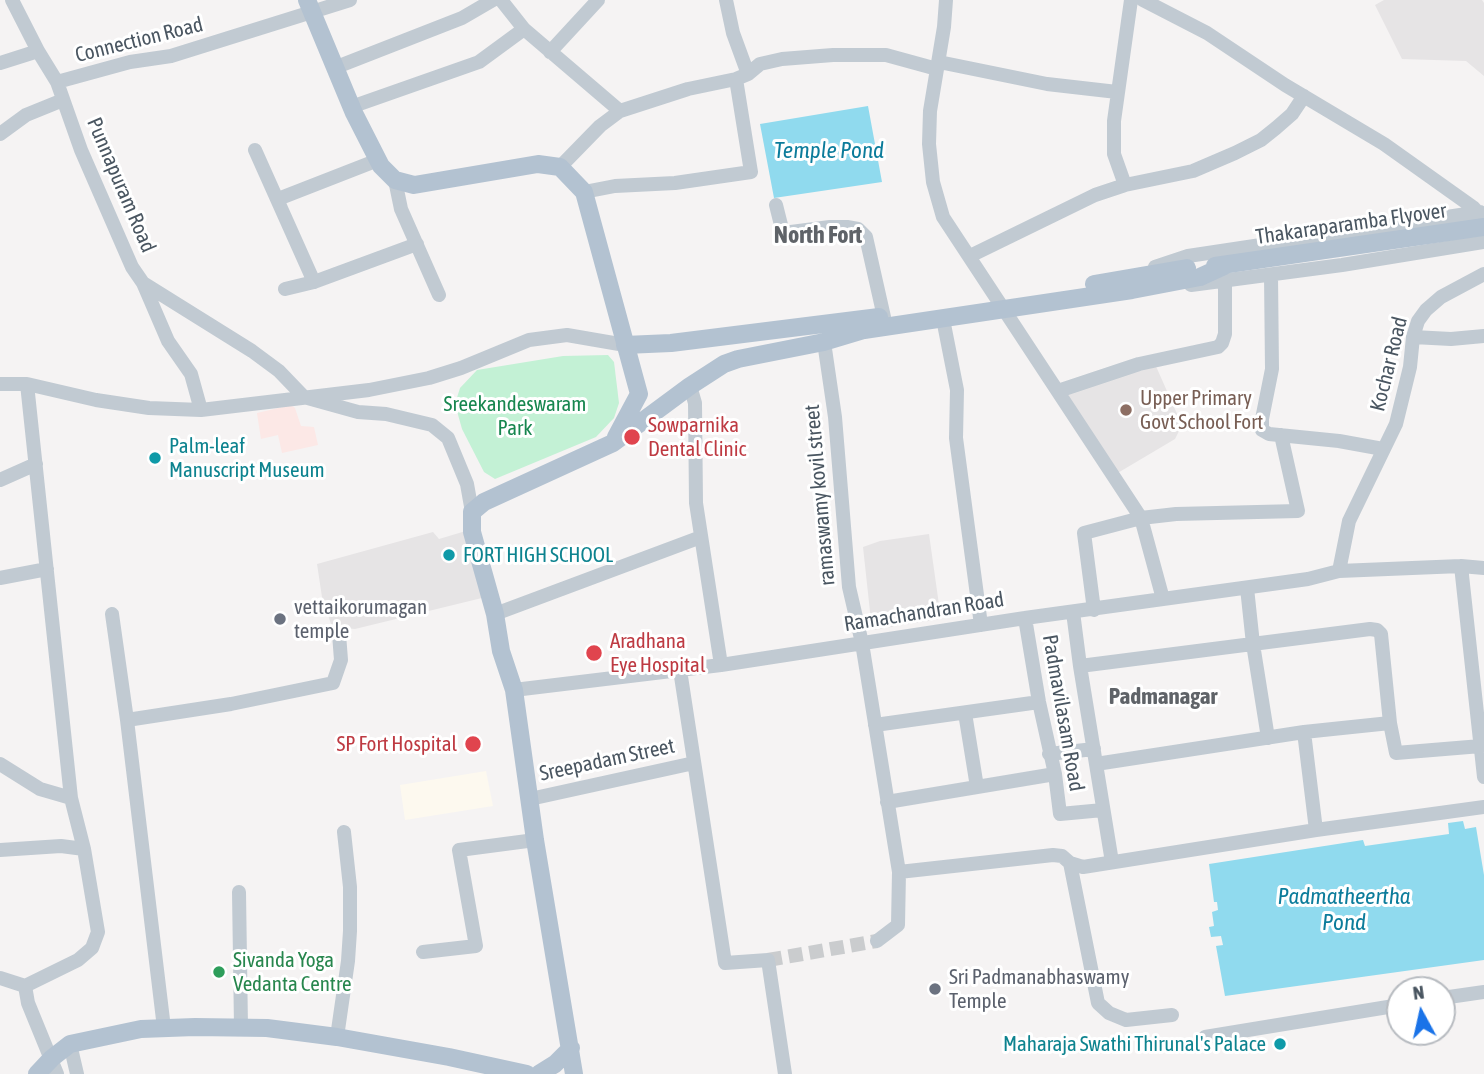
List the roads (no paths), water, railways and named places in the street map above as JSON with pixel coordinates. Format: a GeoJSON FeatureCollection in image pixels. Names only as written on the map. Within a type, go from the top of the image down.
{"type":"FeatureCollection","features":[{"type":"Feature","properties":{"kind":"main road"},"geometry":{"type":"LineString","coordinates":[[309,7],[351,107],[378,160],[395,180],[414,185],[538,164],[560,167],[584,192],[639,394],[613,443]]}},
{"type":"Feature","properties":{"kind":"main road","name":"Thakaraparamba Flyover"},"geometry":{"type":"LineString","coordinates":[[1002,304],[1124,285],[1192,267],[1224,272],[1465,230],[1481,218]]}},
{"type":"Feature","properties":{"kind":"main road"},"geometry":{"type":"LineString","coordinates":[[625,345],[671,343],[1002,304]]}},
{"type":"Feature","properties":{"kind":"main road"},"geometry":{"type":"LineString","coordinates":[[574,1074],[535,840],[514,690],[501,651],[495,614],[472,531],[472,512],[484,502],[613,443],[724,364],[824,342],[864,330],[943,319],[1002,304]]}},
{"type":"Feature","properties":{"kind":"main road"},"geometry":{"type":"LineString","coordinates":[[37,1074],[54,1066],[70,1044],[121,1032],[164,1028],[241,1027],[337,1037],[527,1074]]}},
{"type":"Feature","properties":{"kind":"main road"},"geometry":{"type":"LineString","coordinates":[[539,1074],[555,1064],[571,1048]]}},
{"type":"Feature","properties":{"kind":"street","name":"Punnapuram Road"},"geometry":{"type":"LineString","coordinates":[[12,0],[57,82],[81,150],[132,267],[143,283],[252,351],[279,371],[304,397]]}},
{"type":"Feature","properties":{"kind":"street","name":"Connection Road"},"geometry":{"type":"LineString","coordinates":[[57,82],[130,62],[171,55],[309,7],[350,0]]}},
{"type":"Feature","properties":{"kind":"street"},"geometry":{"type":"LineString","coordinates":[[334,68],[463,18],[493,0]]}},
{"type":"Feature","properties":{"kind":"street"},"geometry":{"type":"LineString","coordinates":[[502,0],[524,29],[620,111]]}},
{"type":"Feature","properties":{"kind":"street"},"geometry":{"type":"LineString","coordinates":[[550,52],[598,0]]}},
{"type":"Feature","properties":{"kind":"street"},"geometry":{"type":"LineString","coordinates":[[584,192],[615,186],[675,183],[751,172],[742,76],[726,0]]}},
{"type":"Feature","properties":{"kind":"street"},"geometry":{"type":"LineString","coordinates":[[946,0],[930,111],[929,144],[933,182],[943,217],[1141,518],[1163,599]]}},
{"type":"Feature","properties":{"kind":"street"},"geometry":{"type":"LineString","coordinates":[[1125,185],[1114,154],[1114,121],[1131,0]]}},
{"type":"Feature","properties":{"kind":"street"},"geometry":{"type":"LineString","coordinates":[[1124,285],[1188,256],[1481,218],[1474,208],[1384,144],[1207,33],[1143,0]]}},
{"type":"Feature","properties":{"kind":"street"},"geometry":{"type":"LineString","coordinates":[[351,107],[479,62],[524,29]]}},
{"type":"Feature","properties":{"kind":"street"},"geometry":{"type":"LineString","coordinates":[[0,63],[38,51]]}},
{"type":"Feature","properties":{"kind":"street"},"geometry":{"type":"LineString","coordinates":[[560,167],[600,126],[620,111],[677,92],[742,76],[760,64],[771,62],[833,55],[886,55],[1047,84],[1117,92]]}},
{"type":"Feature","properties":{"kind":"street"},"geometry":{"type":"LineString","coordinates":[[970,256],[1096,195],[1125,185],[1193,171],[1235,153],[1261,140],[1276,128],[1292,114],[1304,96]]}},
{"type":"Feature","properties":{"kind":"street"},"geometry":{"type":"LineString","coordinates":[[0,134],[26,115],[63,100]]}},
{"type":"Feature","properties":{"kind":"street"},"geometry":{"type":"LineString","coordinates":[[255,150],[314,282]]}},
{"type":"Feature","properties":{"kind":"street"},"geometry":{"type":"LineString","coordinates":[[278,199],[378,160]]}},
{"type":"Feature","properties":{"kind":"street"},"geometry":{"type":"LineString","coordinates":[[395,180],[401,209],[439,295]]}},
{"type":"Feature","properties":{"kind":"street"},"geometry":{"type":"LineString","coordinates":[[776,205],[783,233],[847,227],[858,229],[866,237],[884,317]]}},
{"type":"Feature","properties":{"kind":"street"},"geometry":{"type":"LineString","coordinates":[[1058,391],[1139,364],[1218,347],[1225,334],[1224,272],[1270,275],[1484,242]]}},
{"type":"Feature","properties":{"kind":"street"},"geometry":{"type":"LineString","coordinates":[[285,289],[314,282],[416,244]]}},
{"type":"Feature","properties":{"kind":"street","name":"Kochar Road"},"geometry":{"type":"LineString","coordinates":[[1339,571],[1349,522],[1396,424],[1418,321],[1441,297],[1484,274]]}},
{"type":"Feature","properties":{"kind":"street"},"geometry":{"type":"LineString","coordinates":[[1270,275],[1272,369],[1262,430],[1269,434],[1339,441],[1383,449]]}},
{"type":"Feature","properties":{"kind":"street"},"geometry":{"type":"LineString","coordinates":[[143,283],[168,341],[191,374],[201,410]]}},
{"type":"Feature","properties":{"kind":"street"},"geometry":{"type":"LineString","coordinates":[[943,319],[957,390],[956,438],[981,625]]}},
{"type":"Feature","properties":{"kind":"street"},"geometry":{"type":"LineString","coordinates":[[0,384],[27,384],[96,400],[149,408],[201,410],[369,390],[429,378],[529,340],[567,335],[625,345]]}},
{"type":"Feature","properties":{"kind":"street"},"geometry":{"type":"LineString","coordinates":[[1413,337],[1451,339],[1484,336]]}},
{"type":"Feature","properties":{"kind":"street","name":"ramaswamy kovil street"},"geometry":{"type":"LineString","coordinates":[[824,342],[835,417],[849,587],[862,643],[899,872],[898,925],[877,942]]}},
{"type":"Feature","properties":{"kind":"street"},"geometry":{"type":"LineString","coordinates":[[0,978],[25,986],[78,960],[92,948],[98,932],[84,849],[71,798],[27,384]]}},
{"type":"Feature","properties":{"kind":"street"},"geometry":{"type":"LineString","coordinates":[[690,386],[695,403],[696,503],[721,665]]}},
{"type":"Feature","properties":{"kind":"street"},"geometry":{"type":"LineString","coordinates":[[304,397],[358,412],[386,414],[432,425],[447,438],[467,484],[472,512]]}},
{"type":"Feature","properties":{"kind":"street"},"geometry":{"type":"LineString","coordinates":[[1094,610],[1084,533],[1141,518],[1297,505],[1281,435]]}},
{"type":"Feature","properties":{"kind":"street"},"geometry":{"type":"LineString","coordinates":[[0,480],[36,464]]}},
{"type":"Feature","properties":{"kind":"street"},"geometry":{"type":"LineString","coordinates":[[495,614],[701,537]]}},
{"type":"Feature","properties":{"kind":"street"},"geometry":{"type":"LineString","coordinates":[[1461,566],[1484,777]]}},
{"type":"Feature","properties":{"kind":"street","name":"Ramachandran Road"},"geometry":{"type":"LineString","coordinates":[[514,690],[721,665],[1025,618],[1308,579],[1339,571],[1461,566],[1484,568]]}},
{"type":"Feature","properties":{"kind":"street"},"geometry":{"type":"LineString","coordinates":[[0,578],[47,569]]}},
{"type":"Feature","properties":{"kind":"street"},"geometry":{"type":"LineString","coordinates":[[1247,588],[1268,738]]}},
{"type":"Feature","properties":{"kind":"street"},"geometry":{"type":"LineString","coordinates":[[1073,612],[1112,862]]}},
{"type":"Feature","properties":{"kind":"street"},"geometry":{"type":"LineString","coordinates":[[112,614],[164,1028]]}},
{"type":"Feature","properties":{"kind":"street","name":"Padmavilasam Road"},"geometry":{"type":"LineString","coordinates":[[1025,618],[1039,702],[1055,774],[1060,814],[1103,810]]}},
{"type":"Feature","properties":{"kind":"street","name":"Padmavilasam Road"},"geometry":{"type":"LineString","coordinates":[[1080,666],[1370,629],[1381,634],[1390,723],[1396,753],[1481,746]]}},
{"type":"Feature","properties":{"kind":"street"},"geometry":{"type":"LineString","coordinates":[[127,720],[231,704],[333,683],[341,660],[340,634]]}},
{"type":"Feature","properties":{"kind":"street"},"geometry":{"type":"LineString","coordinates":[[680,670],[725,963],[768,960],[785,1074]]}},
{"type":"Feature","properties":{"kind":"street"},"geometry":{"type":"LineString","coordinates":[[874,725],[1039,702]]}},
{"type":"Feature","properties":{"kind":"street"},"geometry":{"type":"LineString","coordinates":[[965,713],[976,787]]}},
{"type":"Feature","properties":{"kind":"street","name":"Padmavilasam Road"},"geometry":{"type":"LineString","coordinates":[[1049,754],[1095,756],[1390,723]]}},
{"type":"Feature","properties":{"kind":"street"},"geometry":{"type":"LineString","coordinates":[[1304,732],[1316,830]]}},
{"type":"Feature","properties":{"kind":"street","name":"Sreepadam Street"},"geometry":{"type":"LineString","coordinates":[[530,799],[694,763]]}},
{"type":"Feature","properties":{"kind":"street"},"geometry":{"type":"LineString","coordinates":[[0,764],[40,789],[71,798]]}},
{"type":"Feature","properties":{"kind":"street"},"geometry":{"type":"LineString","coordinates":[[887,802],[1055,774]]}},
{"type":"Feature","properties":{"kind":"street"},"geometry":{"type":"LineString","coordinates":[[899,872],[1053,855],[1062,856],[1070,863],[1083,867],[1316,830],[1484,807]]}},
{"type":"Feature","properties":{"kind":"street"},"geometry":{"type":"LineString","coordinates":[[337,1037],[350,931],[350,887],[344,832]]}},
{"type":"Feature","properties":{"kind":"street"},"geometry":{"type":"LineString","coordinates":[[423,952],[476,946],[459,850],[535,840]]}},
{"type":"Feature","properties":{"kind":"street"},"geometry":{"type":"LineString","coordinates":[[0,850],[61,846],[84,849]]}},
{"type":"Feature","properties":{"kind":"street"},"geometry":{"type":"LineString","coordinates":[[1070,863],[1098,1003],[1109,1013],[1126,1020],[1172,1015]]}},
{"type":"Feature","properties":{"kind":"street"},"geometry":{"type":"LineString","coordinates":[[239,892],[241,1027]]}},
{"type":"Feature","properties":{"kind":"street"},"geometry":{"type":"LineString","coordinates":[[25,986],[28,1003],[54,1066]]}},
{"type":"Feature","properties":{"kind":"street"},"geometry":{"type":"LineString","coordinates":[[1456,996],[1484,992]]}},
{"type":"Feature","properties":{"kind":"street"},"geometry":{"type":"LineString","coordinates":[[1205,1037],[1386,1007]]}},
{"type":"Feature","properties":{"kind":"street"},"geometry":{"type":"LineString","coordinates":[[70,1044],[77,1074]]}},
{"type":"Feature","properties":{"kind":"water","name":"Temple Pond"},"geometry":{"type":"Polygon","coordinates":[[[868,106],[882,182],[774,198],[760,124],[868,106]]]}},
{"type":"Feature","properties":{"kind":"water","name":"Padmatheertha Pond"},"geometry":{"type":"Polygon","coordinates":[[[1463,821],[1465,829],[1476,827],[1484,875],[1484,960],[1225,996],[1216,946],[1223,945],[1221,936],[1211,937],[1209,927],[1214,926],[1212,912],[1218,910],[1217,902],[1214,902],[1209,864],[1363,840],[1365,846],[1449,834],[1448,823],[1463,821]]]}},
{"type":"Feature","properties":{"kind":"tunnel"},"geometry":{"type":"LineString","coordinates":[[768,960],[877,941]]}},
{"type":"Feature","properties":{"kind":"place","name":"Upper Primary Govt School Fort"},"geometry":{"type":"Point","coordinates":[1126,410]}},
{"type":"Feature","properties":{"kind":"place","name":"Sowparnika Dental Clinic"},"geometry":{"type":"Point","coordinates":[632,437]}},
{"type":"Feature","properties":{"kind":"place","name":"Palm-leaf Manuscript Museum"},"geometry":{"type":"Point","coordinates":[155,458]}},
{"type":"Feature","properties":{"kind":"place","name":"FORT HIGH SCHOOL"},"geometry":{"type":"Point","coordinates":[449,555]}},
{"type":"Feature","properties":{"kind":"place","name":"vettaikorumagan temple"},"geometry":{"type":"Point","coordinates":[280,619]}},
{"type":"Feature","properties":{"kind":"place","name":"Aradhana Eye Hospital"},"geometry":{"type":"Point","coordinates":[594,653]}},
{"type":"Feature","properties":{"kind":"place","name":"SP Fort Hospital"},"geometry":{"type":"Point","coordinates":[473,744]}},
{"type":"Feature","properties":{"kind":"place","name":"Sivanda Yoga Vedanta Centre"},"geometry":{"type":"Point","coordinates":[219,972]}},
{"type":"Feature","properties":{"kind":"place","name":"Sri Padmanabhaswamy Temple"},"geometry":{"type":"Point","coordinates":[935,989]}},
{"type":"Feature","properties":{"kind":"place","name":"Maharaja Swathi Thirunal's Palace"},"geometry":{"type":"Point","coordinates":[1280,1044]}},
{"type":"Feature","properties":{"kind":"district","name":"North Fort"},"geometry":{"type":"Point","coordinates":[818,235]}},
{"type":"Feature","properties":{"kind":"district","name":"Padmanagar"},"geometry":{"type":"Point","coordinates":[1163,697]}},
{"type":"Feature","properties":{"kind":"park label","name":"Sreekandeswaram Park"},"geometry":{"type":"Point","coordinates":[515,416]}}]}
